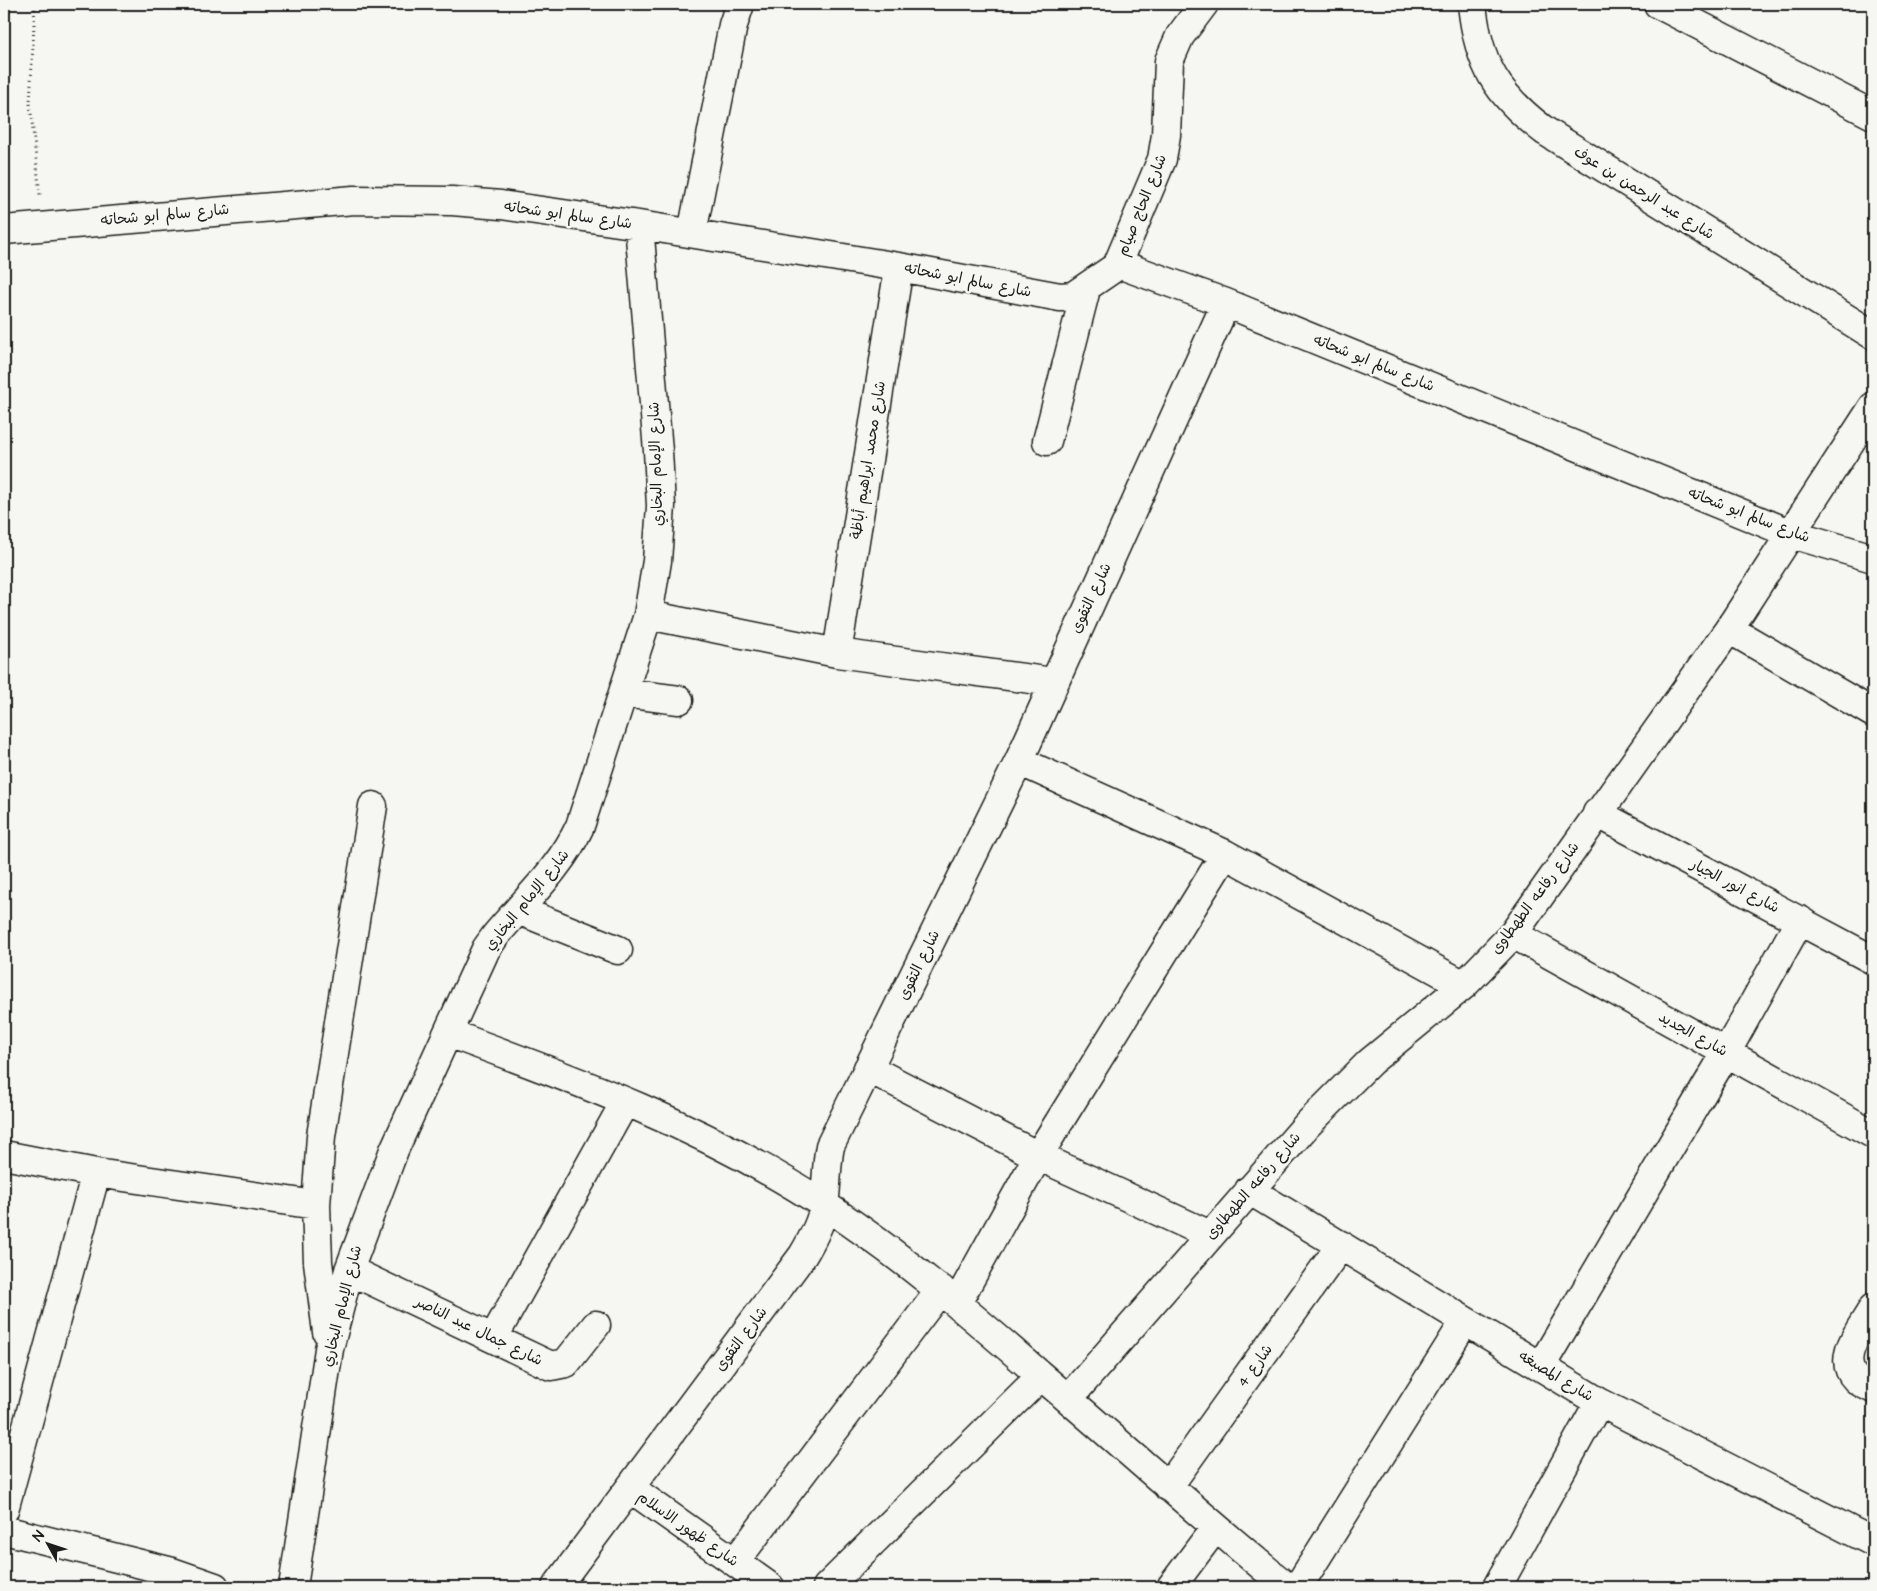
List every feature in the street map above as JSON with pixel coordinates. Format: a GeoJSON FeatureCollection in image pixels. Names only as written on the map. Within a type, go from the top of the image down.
{"type":"FeatureCollection","features":[{"type":"Feature","properties":{"kind":"street"},"geometry":{"type":"LineString","coordinates":[[692,233],[733,25],[740,4]]}},
{"type":"Feature","properties":{"kind":"street","name":"شارع الحاج صيام"},"geometry":{"type":"LineString","coordinates":[[1117,266],[1162,159],[1166,135],[1169,61],[1180,36],[1204,4]]}},
{"type":"Feature","properties":{"kind":"street","name":"شارع عبد الرحمن بن عوف"},"geometry":{"type":"LineString","coordinates":[[1472,4],[1475,33],[1484,63],[1499,90],[1520,113],[1545,131],[1873,335]]}},
{"type":"Feature","properties":{"kind":"street"},"geometry":{"type":"LineString","coordinates":[[1658,4],[1873,115]]}},
{"type":"Feature","properties":{"kind":"street","name":"شارع سالم ابو شحاته"},"geometry":{"type":"LineString","coordinates":[[4,230],[304,203],[403,199],[501,205],[638,224],[899,267],[1060,297],[1074,296],[1117,266],[1124,266],[1226,303],[1792,534],[1873,558]]}},
{"type":"Feature","properties":{"kind":"street","name":"شارع الإمام البخاري"},"geometry":{"type":"LineString","coordinates":[[293,1587],[329,1349],[348,1270],[394,1150],[486,949],[563,858],[573,843],[624,693],[648,615],[657,561],[661,506],[638,224]]}},
{"type":"Feature","properties":{"kind":"street","name":"شارع محمد ابراهيم أباظة"},"geometry":{"type":"LineString","coordinates":[[837,653],[899,267]]}},
{"type":"Feature","properties":{"kind":"street"},"geometry":{"type":"LineString","coordinates":[[1047,440],[1086,288]]}},
{"type":"Feature","properties":{"kind":"street","name":"شارع التقوى"},"geometry":{"type":"LineString","coordinates":[[556,1587],[813,1239],[824,1205],[826,1167],[830,1146],[1019,761],[1053,682],[1226,303]]}},
{"type":"Feature","properties":{"kind":"street","name":"شارع رفاعه الطهطاوى"},"geometry":{"type":"LineString","coordinates":[[1068,1399],[1306,1126],[1350,1081],[1403,1033],[1464,985],[1512,934],[1729,629],[1873,408]]}},
{"type":"Feature","properties":{"kind":"street"},"geometry":{"type":"LineString","coordinates":[[648,615],[837,653],[1053,682]]}},
{"type":"Feature","properties":{"kind":"street"},"geometry":{"type":"LineString","coordinates":[[1729,629],[1873,713]]}},
{"type":"Feature","properties":{"kind":"street"},"geometry":{"type":"LineString","coordinates":[[624,693],[679,700]]}},
{"type":"Feature","properties":{"kind":"street"},"geometry":{"type":"LineString","coordinates":[[1019,761],[1225,854],[1464,985]]}},
{"type":"Feature","properties":{"kind":"street"},"geometry":{"type":"LineString","coordinates":[[329,1349],[318,1262],[316,1205],[321,1136],[373,806]]}},
{"type":"Feature","properties":{"kind":"street","name":"شارع انور الجيار"},"geometry":{"type":"LineString","coordinates":[[1597,813],[1873,960]]}},
{"type":"Feature","properties":{"kind":"street"},"geometry":{"type":"LineString","coordinates":[[735,1562],[949,1296],[1225,854]]}},
{"type":"Feature","properties":{"kind":"street"},"geometry":{"type":"LineString","coordinates":[[518,910],[618,950]]}},
{"type":"Feature","properties":{"kind":"street"},"geometry":{"type":"LineString","coordinates":[[1541,1366],[1726,1053],[1800,920]]}},
{"type":"Feature","properties":{"kind":"street","name":"شارع الجديد"},"geometry":{"type":"LineString","coordinates":[[1512,934],[1873,1134]]}},
{"type":"Feature","properties":{"kind":"street"},"geometry":{"type":"LineString","coordinates":[[448,1033],[558,1073],[625,1102],[732,1152],[824,1205],[949,1296],[1215,1528],[1287,1587]]}},
{"type":"Feature","properties":{"kind":"street"},"geometry":{"type":"LineString","coordinates":[[868,1068],[1038,1156],[1210,1235]]}},
{"type":"Feature","properties":{"kind":"street"},"geometry":{"type":"LineString","coordinates":[[494,1337],[625,1102]]}},
{"type":"Feature","properties":{"kind":"street"},"geometry":{"type":"LineString","coordinates":[[4,1155],[96,1173],[316,1205]]}},
{"type":"Feature","properties":{"kind":"street"},"geometry":{"type":"LineString","coordinates":[[4,1510],[96,1173]]}},
{"type":"Feature","properties":{"kind":"street","name":"شارع المصبغه"},"geometry":{"type":"LineString","coordinates":[[1250,1190],[1599,1402],[1873,1542]]}},
{"type":"Feature","properties":{"kind":"street","name":"شارع 4"},"geometry":{"type":"LineString","coordinates":[[1168,1487],[1341,1245]]}},
{"type":"Feature","properties":{"kind":"street","name":"شارع جمال عبد الناصر"},"geometry":{"type":"LineString","coordinates":[[348,1270],[494,1337],[544,1363],[558,1366],[566,1363],[596,1325]]}},
{"type":"Feature","properties":{"kind":"street"},"geometry":{"type":"LineString","coordinates":[[1873,1308],[1848,1353],[1848,1366],[1856,1379],[1873,1389]]}},
{"type":"Feature","properties":{"kind":"street"},"geometry":{"type":"LineString","coordinates":[[1298,1587],[1465,1321]]}},
{"type":"Feature","properties":{"kind":"street"},"geometry":{"type":"LineString","coordinates":[[826,1587],[1041,1376]]}},
{"type":"Feature","properties":{"kind":"street"},"geometry":{"type":"LineString","coordinates":[[1496,1587],[1599,1402]]}},
{"type":"Feature","properties":{"kind":"street","name":"شارع ظهور الاسلام"},"geometry":{"type":"LineString","coordinates":[[630,1488],[770,1587]]}},
{"type":"Feature","properties":{"kind":"street"},"geometry":{"type":"LineString","coordinates":[[1171,1587],[1215,1528]]}},
{"type":"Feature","properties":{"kind":"street"},"geometry":{"type":"LineString","coordinates":[[4,1530],[169,1571],[216,1587]]}},
{"type":"Feature","properties":{"kind":"path"},"geometry":{"type":"LineString","coordinates":[[34,4],[30,103],[44,226]]}}]}
